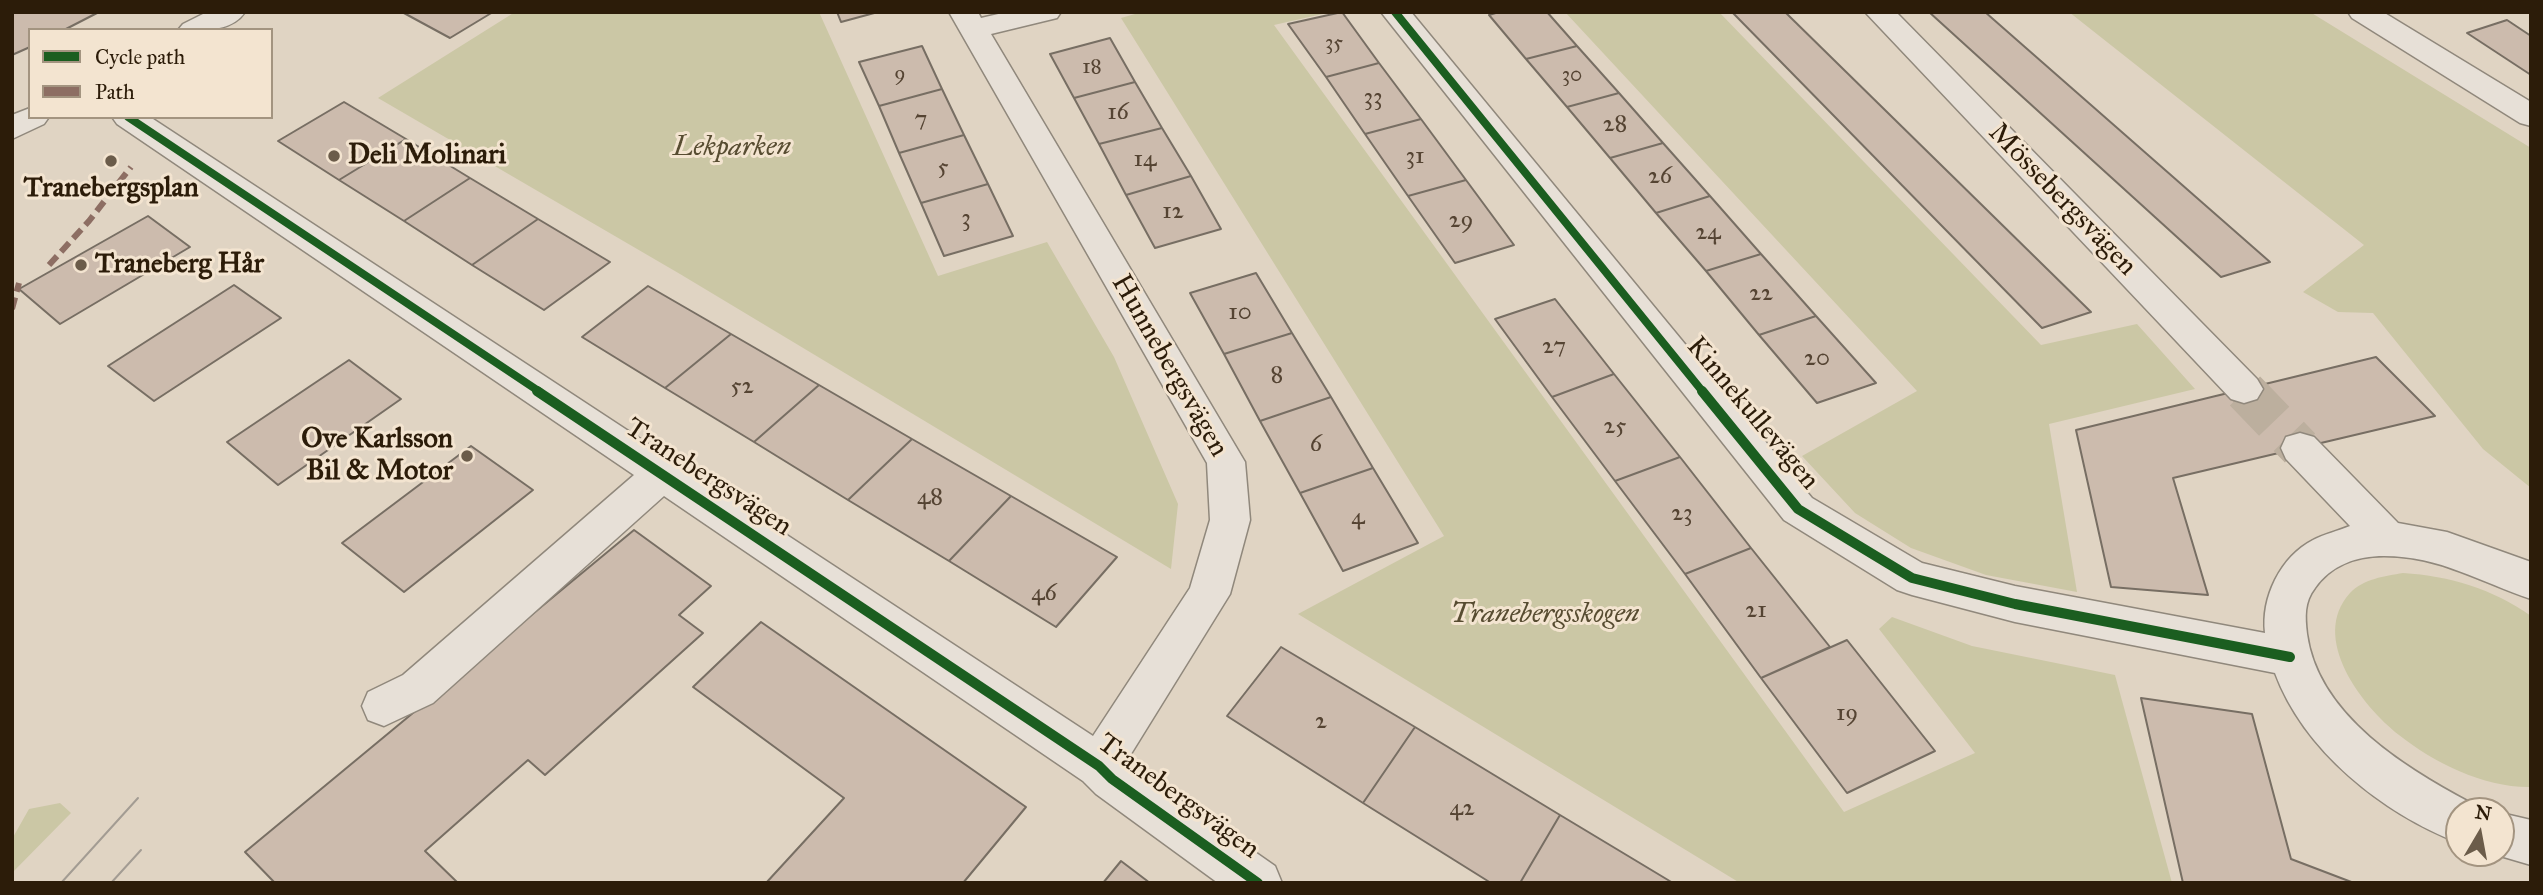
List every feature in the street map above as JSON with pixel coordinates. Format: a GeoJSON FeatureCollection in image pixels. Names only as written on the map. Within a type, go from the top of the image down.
{"type":"FeatureCollection","features":[{"type":"Feature","properties":{"kind":"street"},"geometry":{"type":"LineString","coordinates":[[197,28],[231,12]]}},
{"type":"Feature","properties":{"kind":"street"},"geometry":{"type":"LineString","coordinates":[[968,21],[1047,12]]}},
{"type":"Feature","properties":{"kind":"street","name":"Kinnekullevägen"},"geometry":{"type":"LineString","coordinates":[[1395,12],[1798,509],[1912,578],[2015,604],[2290,657]]}},
{"type":"Feature","properties":{"kind":"street","name":"Mössebergsvägen"},"geometry":{"type":"LineString","coordinates":[[1879,12],[2244,389]]}},
{"type":"Feature","properties":{"kind":"street"},"geometry":{"type":"LineString","coordinates":[[2362,12],[2531,116]]}},
{"type":"Feature","properties":{"kind":"street","name":"Hunnebergsvägen"},"geometry":{"type":"LineString","coordinates":[[968,21],[1226,462],[1230,520],[1209,594],[1099,766]]}},
{"type":"Feature","properties":{"kind":"street"},"geometry":{"type":"LineString","coordinates":[[12,129],[30,119]]}},
{"type":"Feature","properties":{"kind":"street","name":"Tranebergsvägen"},"geometry":{"type":"LineString","coordinates":[[131,119],[1099,766],[1111,779],[1258,883]]}},
{"type":"Feature","properties":{"kind":"street"},"geometry":{"type":"LineString","coordinates":[[2300,448],[2387,539]]}},
{"type":"Feature","properties":{"kind":"street"},"geometry":{"type":"LineString","coordinates":[[384,706],[418,689],[662,474]]}},
{"type":"Feature","properties":{"kind":"street"},"geometry":{"type":"LineString","coordinates":[[2445,814],[2399,789],[2349,748],[2311,702],[2290,657],[2284,618],[2292,585],[2313,560],[2346,544],[2387,539],[2439,544],[2494,562],[2531,582]]}},
{"type":"Feature","properties":{"kind":"green space","name":"Lekparken"},"geometry":{"type":"Polygon","coordinates":[[[515,12],[819,12],[938,276],[1047,242],[1114,357],[1178,504],[1171,569],[680,274],[378,98],[515,12]]]}},
{"type":"Feature","properties":{"kind":"green space","name":"Tranebergsskogen"},"geometry":{"type":"Polygon","coordinates":[[[1142,12],[1331,12],[1274,25],[1844,812],[1975,753],[1879,629],[1892,617],[1972,646],[2115,675],[2172,883],[1740,883],[1298,614],[1444,536],[1121,18],[1142,12]]]}},
{"type":"Feature","properties":{"kind":"green space"},"geometry":{"type":"Polygon","coordinates":[[[1565,12],[1719,12],[2041,345],[2137,324],[2195,389],[2049,424],[2077,592],[1986,575],[1911,548],[1855,513],[1802,456],[1917,391],[1565,12]]]}},
{"type":"Feature","properties":{"kind":"green space"},"geometry":{"type":"Polygon","coordinates":[[[2069,12],[2310,12],[2531,148],[2531,488],[2483,449],[2373,313],[2338,312],[2303,292],[2364,245],[2069,12]]]}},
{"type":"Feature","properties":{"kind":"green space"},"geometry":{"type":"Polygon","coordinates":[[[2403,573],[2437,577],[2486,591],[2531,616],[2531,787],[2496,783],[2444,764],[2399,735],[2356,689],[2338,650],[2335,630],[2339,611],[2350,593],[2361,584],[2403,573]]]}},
{"type":"Feature","properties":{"kind":"green space"},"geometry":{"type":"Polygon","coordinates":[[[60,803],[71,813],[12,873],[12,839],[29,809],[60,803]]]}},
{"type":"Feature","properties":{"kind":"building"},"geometry":{"type":"Polygon","coordinates":[[[12,12],[99,12],[68,28],[28,28],[28,48],[12,55],[12,12]]]}},
{"type":"Feature","properties":{"kind":"building"},"geometry":{"type":"Polygon","coordinates":[[[402,12],[493,12],[450,38],[402,12]]]}},
{"type":"Feature","properties":{"kind":"building"},"geometry":{"type":"Polygon","coordinates":[[[837,12],[878,12],[841,22],[837,12]]]}},
{"type":"Feature","properties":{"kind":"building"},"geometry":{"type":"Polygon","coordinates":[[[1342,12],[1379,63],[1326,77],[1288,24],[1342,12]]]}},
{"type":"Feature","properties":{"kind":"building"},"geometry":{"type":"Polygon","coordinates":[[[1499,12],[1547,12],[1577,46],[1526,59],[1489,15],[1499,12]]]}},
{"type":"Feature","properties":{"kind":"building"},"geometry":{"type":"Polygon","coordinates":[[[1732,12],[1785,12],[2091,312],[2042,328],[1732,12]]]}},
{"type":"Feature","properties":{"kind":"building"},"geometry":{"type":"Polygon","coordinates":[[[1929,12],[1985,12],[2270,262],[2221,277],[1929,12]]]}},
{"type":"Feature","properties":{"kind":"building"},"geometry":{"type":"Polygon","coordinates":[[[2507,20],[2531,36],[2531,75],[2467,33],[2507,20]]]}},
{"type":"Feature","properties":{"kind":"building"},"geometry":{"type":"Polygon","coordinates":[[[1110,38],[1135,82],[1074,98],[1050,54],[1110,38]]]}},
{"type":"Feature","properties":{"kind":"building"},"geometry":{"type":"Polygon","coordinates":[[[922,46],[942,89],[879,106],[859,62],[922,46]]]}},
{"type":"Feature","properties":{"kind":"building"},"geometry":{"type":"Polygon","coordinates":[[[1577,46],[1619,93],[1567,107],[1526,59],[1577,46]]]}},
{"type":"Feature","properties":{"kind":"building"},"geometry":{"type":"Polygon","coordinates":[[[1379,63],[1421,119],[1365,134],[1326,77],[1379,63]]]}},
{"type":"Feature","properties":{"kind":"building"},"geometry":{"type":"Polygon","coordinates":[[[1135,82],[1162,128],[1099,144],[1074,98],[1135,82]]]}},
{"type":"Feature","properties":{"kind":"building"},"geometry":{"type":"Polygon","coordinates":[[[942,89],[964,135],[899,153],[879,106],[942,89]]]}},
{"type":"Feature","properties":{"kind":"building"},"geometry":{"type":"Polygon","coordinates":[[[1619,93],[1663,143],[1610,158],[1567,107],[1619,93]]]}},
{"type":"Feature","properties":{"kind":"building"},"geometry":{"type":"Polygon","coordinates":[[[344,102],[406,139],[339,180],[278,141],[344,102]]]}},
{"type":"Feature","properties":{"kind":"building"},"geometry":{"type":"Polygon","coordinates":[[[1421,119],[1466,180],[1408,196],[1365,134],[1421,119]]]}},
{"type":"Feature","properties":{"kind":"building"},"geometry":{"type":"Polygon","coordinates":[[[1162,128],[1191,176],[1126,195],[1099,144],[1162,128]]]}},
{"type":"Feature","properties":{"kind":"building"},"geometry":{"type":"Polygon","coordinates":[[[964,135],[988,184],[921,203],[899,153],[964,135]]]}},
{"type":"Feature","properties":{"kind":"building"},"geometry":{"type":"Polygon","coordinates":[[[406,139],[470,178],[404,221],[339,180],[406,139]]]}},
{"type":"Feature","properties":{"kind":"building"},"geometry":{"type":"Polygon","coordinates":[[[1663,143],[1710,196],[1656,213],[1610,158],[1663,143]]]}},
{"type":"Feature","properties":{"kind":"building"},"geometry":{"type":"Polygon","coordinates":[[[1191,176],[1221,229],[1155,248],[1126,195],[1191,176]]]}},
{"type":"Feature","properties":{"kind":"building"},"geometry":{"type":"Polygon","coordinates":[[[470,178],[538,219],[472,265],[404,221],[470,178]]]}},
{"type":"Feature","properties":{"kind":"building"},"geometry":{"type":"Polygon","coordinates":[[[1466,180],[1514,245],[1455,263],[1408,196],[1466,180]]]}},
{"type":"Feature","properties":{"kind":"building"},"geometry":{"type":"Polygon","coordinates":[[[988,184],[1013,236],[944,256],[921,203],[988,184]]]}},
{"type":"Feature","properties":{"kind":"building"},"geometry":{"type":"Polygon","coordinates":[[[1710,196],[1761,254],[1706,271],[1656,213],[1710,196]]]}},
{"type":"Feature","properties":{"kind":"building"},"geometry":{"type":"Polygon","coordinates":[[[148,216],[190,247],[60,324],[19,289],[148,216]]]}},
{"type":"Feature","properties":{"kind":"building"},"geometry":{"type":"Polygon","coordinates":[[[538,219],[610,262],[544,310],[472,265],[538,219]]]}},
{"type":"Feature","properties":{"kind":"building"},"geometry":{"type":"Polygon","coordinates":[[[1761,254],[1816,316],[1759,335],[1706,271],[1761,254]]]}},
{"type":"Feature","properties":{"kind":"building"},"geometry":{"type":"Polygon","coordinates":[[[1256,273],[1292,333],[1224,354],[1190,293],[1256,273]]]}},
{"type":"Feature","properties":{"kind":"building"},"geometry":{"type":"Polygon","coordinates":[[[234,285],[281,318],[154,401],[108,366],[234,285]]]}},
{"type":"Feature","properties":{"kind":"building"},"geometry":{"type":"Polygon","coordinates":[[[648,286],[731,334],[665,388],[582,337],[648,286]]]}},
{"type":"Feature","properties":{"kind":"building"},"geometry":{"type":"Polygon","coordinates":[[[1555,299],[1614,374],[1552,397],[1495,319],[1555,299]]]}},
{"type":"Feature","properties":{"kind":"building"},"geometry":{"type":"Polygon","coordinates":[[[1816,316],[1876,383],[1817,403],[1759,335],[1816,316]]]}},
{"type":"Feature","properties":{"kind":"building"},"geometry":{"type":"Polygon","coordinates":[[[1292,333],[1331,397],[1260,421],[1224,354],[1292,333]]]}},
{"type":"Feature","properties":{"kind":"building"},"geometry":{"type":"Polygon","coordinates":[[[731,334],[819,385],[754,442],[665,388],[731,334]]]}},
{"type":"Feature","properties":{"kind":"building"},"geometry":{"type":"Polygon","coordinates":[[[2376,357],[2435,416],[2173,478],[2208,595],[2111,587],[2076,430],[2376,357]]]}},
{"type":"Feature","properties":{"kind":"building"},"geometry":{"type":"Polygon","coordinates":[[[349,360],[401,399],[278,485],[227,442],[349,360]]]}},
{"type":"Feature","properties":{"kind":"building"},"geometry":{"type":"Polygon","coordinates":[[[1614,374],[1680,457],[1615,481],[1552,397],[1614,374]]]}},
{"type":"Feature","properties":{"kind":"building"},"geometry":{"type":"Polygon","coordinates":[[[819,385],[912,439],[848,500],[754,442],[819,385]]]}},
{"type":"Feature","properties":{"kind":"building"},"geometry":{"type":"Polygon","coordinates":[[[1331,397],[1373,468],[1300,493],[1260,421],[1331,397]]]}},
{"type":"Feature","properties":{"kind":"building"},"geometry":{"type":"Polygon","coordinates":[[[912,439],[1011,496],[949,561],[848,500],[912,439]]]}},
{"type":"Feature","properties":{"kind":"building"},"geometry":{"type":"Polygon","coordinates":[[[471,446],[533,490],[404,592],[342,543],[471,446]]]}},
{"type":"Feature","properties":{"kind":"building"},"geometry":{"type":"Polygon","coordinates":[[[1680,457],[1751,548],[1685,574],[1615,481],[1680,457]]]}},
{"type":"Feature","properties":{"kind":"building"},"geometry":{"type":"Polygon","coordinates":[[[1373,468],[1418,543],[1343,571],[1300,493],[1373,468]]]}},
{"type":"Feature","properties":{"kind":"building"},"geometry":{"type":"Polygon","coordinates":[[[1011,496],[1117,557],[1056,627],[949,561],[1011,496]]]}},
{"type":"Feature","properties":{"kind":"building"},"geometry":{"type":"Polygon","coordinates":[[[634,530],[711,586],[679,615],[703,633],[545,775],[528,760],[425,851],[458,883],[275,883],[245,852],[634,530]]]}},
{"type":"Feature","properties":{"kind":"building"},"geometry":{"type":"Polygon","coordinates":[[[1751,548],[1830,647],[1761,678],[1685,574],[1751,548]]]}},
{"type":"Feature","properties":{"kind":"building"},"geometry":{"type":"Polygon","coordinates":[[[761,622],[1026,807],[963,883],[766,883],[844,798],[693,687],[761,622]]]}},
{"type":"Feature","properties":{"kind":"building"},"geometry":{"type":"Polygon","coordinates":[[[1847,640],[1935,751],[1847,793],[1761,678],[1847,640]]]}},
{"type":"Feature","properties":{"kind":"building"},"geometry":{"type":"Polygon","coordinates":[[[1281,647],[1415,727],[1363,803],[1227,716],[1281,647]]]}},
{"type":"Feature","properties":{"kind":"building"},"geometry":{"type":"Polygon","coordinates":[[[2141,698],[2252,714],[2291,859],[2354,883],[2183,883],[2141,698]]]}},
{"type":"Feature","properties":{"kind":"building"},"geometry":{"type":"Polygon","coordinates":[[[1415,727],[1560,815],[1520,883],[1491,883],[1363,803],[1415,727]]]}},
{"type":"Feature","properties":{"kind":"building"},"geometry":{"type":"Polygon","coordinates":[[[1560,815],[1673,883],[1520,883],[1560,815]]]}},
{"type":"Feature","properties":{"kind":"building"},"geometry":{"type":"Polygon","coordinates":[[[1121,861],[1150,883],[1103,883],[1121,861]]]}},
{"type":"Feature","properties":{"kind":"tunnel"},"geometry":{"type":"LineString","coordinates":[[2244,389],[2247,392]]}},
{"type":"Feature","properties":{"kind":"tunnel"},"geometry":{"type":"LineString","coordinates":[[2245,391],[2300,448]]}},
{"type":"Feature","properties":{"kind":"tram line"},"geometry":{"type":"LineString","coordinates":[[61,883],[138,798]]}},
{"type":"Feature","properties":{"kind":"tram line"},"geometry":{"type":"LineString","coordinates":[[111,883],[141,850]]}},
{"type":"Feature","properties":{"kind":"marked path"},"geometry":{"type":"LineString","coordinates":[[49,265],[89,221],[131,167]]}},
{"type":"Feature","properties":{"kind":"marked path"},"geometry":{"type":"LineString","coordinates":[[12,309],[19,283]]}},
{"type":"Feature","properties":{"kind":"cycle path"},"geometry":{"type":"LineString","coordinates":[[1395,12],[1798,509],[1912,578],[2015,604],[2290,657]]}},
{"type":"Feature","properties":{"kind":"cycle path"},"geometry":{"type":"LineString","coordinates":[[131,119],[1099,766],[1112,779],[1258,883]]}},
{"type":"Feature","properties":{"kind":"place","name":"Deli Molinari"},"geometry":{"type":"Point","coordinates":[334,156]}},
{"type":"Feature","properties":{"kind":"place","name":"Tranebergsplan"},"geometry":{"type":"Point","coordinates":[111,161]}},
{"type":"Feature","properties":{"kind":"place","name":"Traneberg Hår"},"geometry":{"type":"Point","coordinates":[81,265]}},
{"type":"Feature","properties":{"kind":"place","name":"Ove Karlsson Bil & Motor"},"geometry":{"type":"Point","coordinates":[467,456]}}]}
